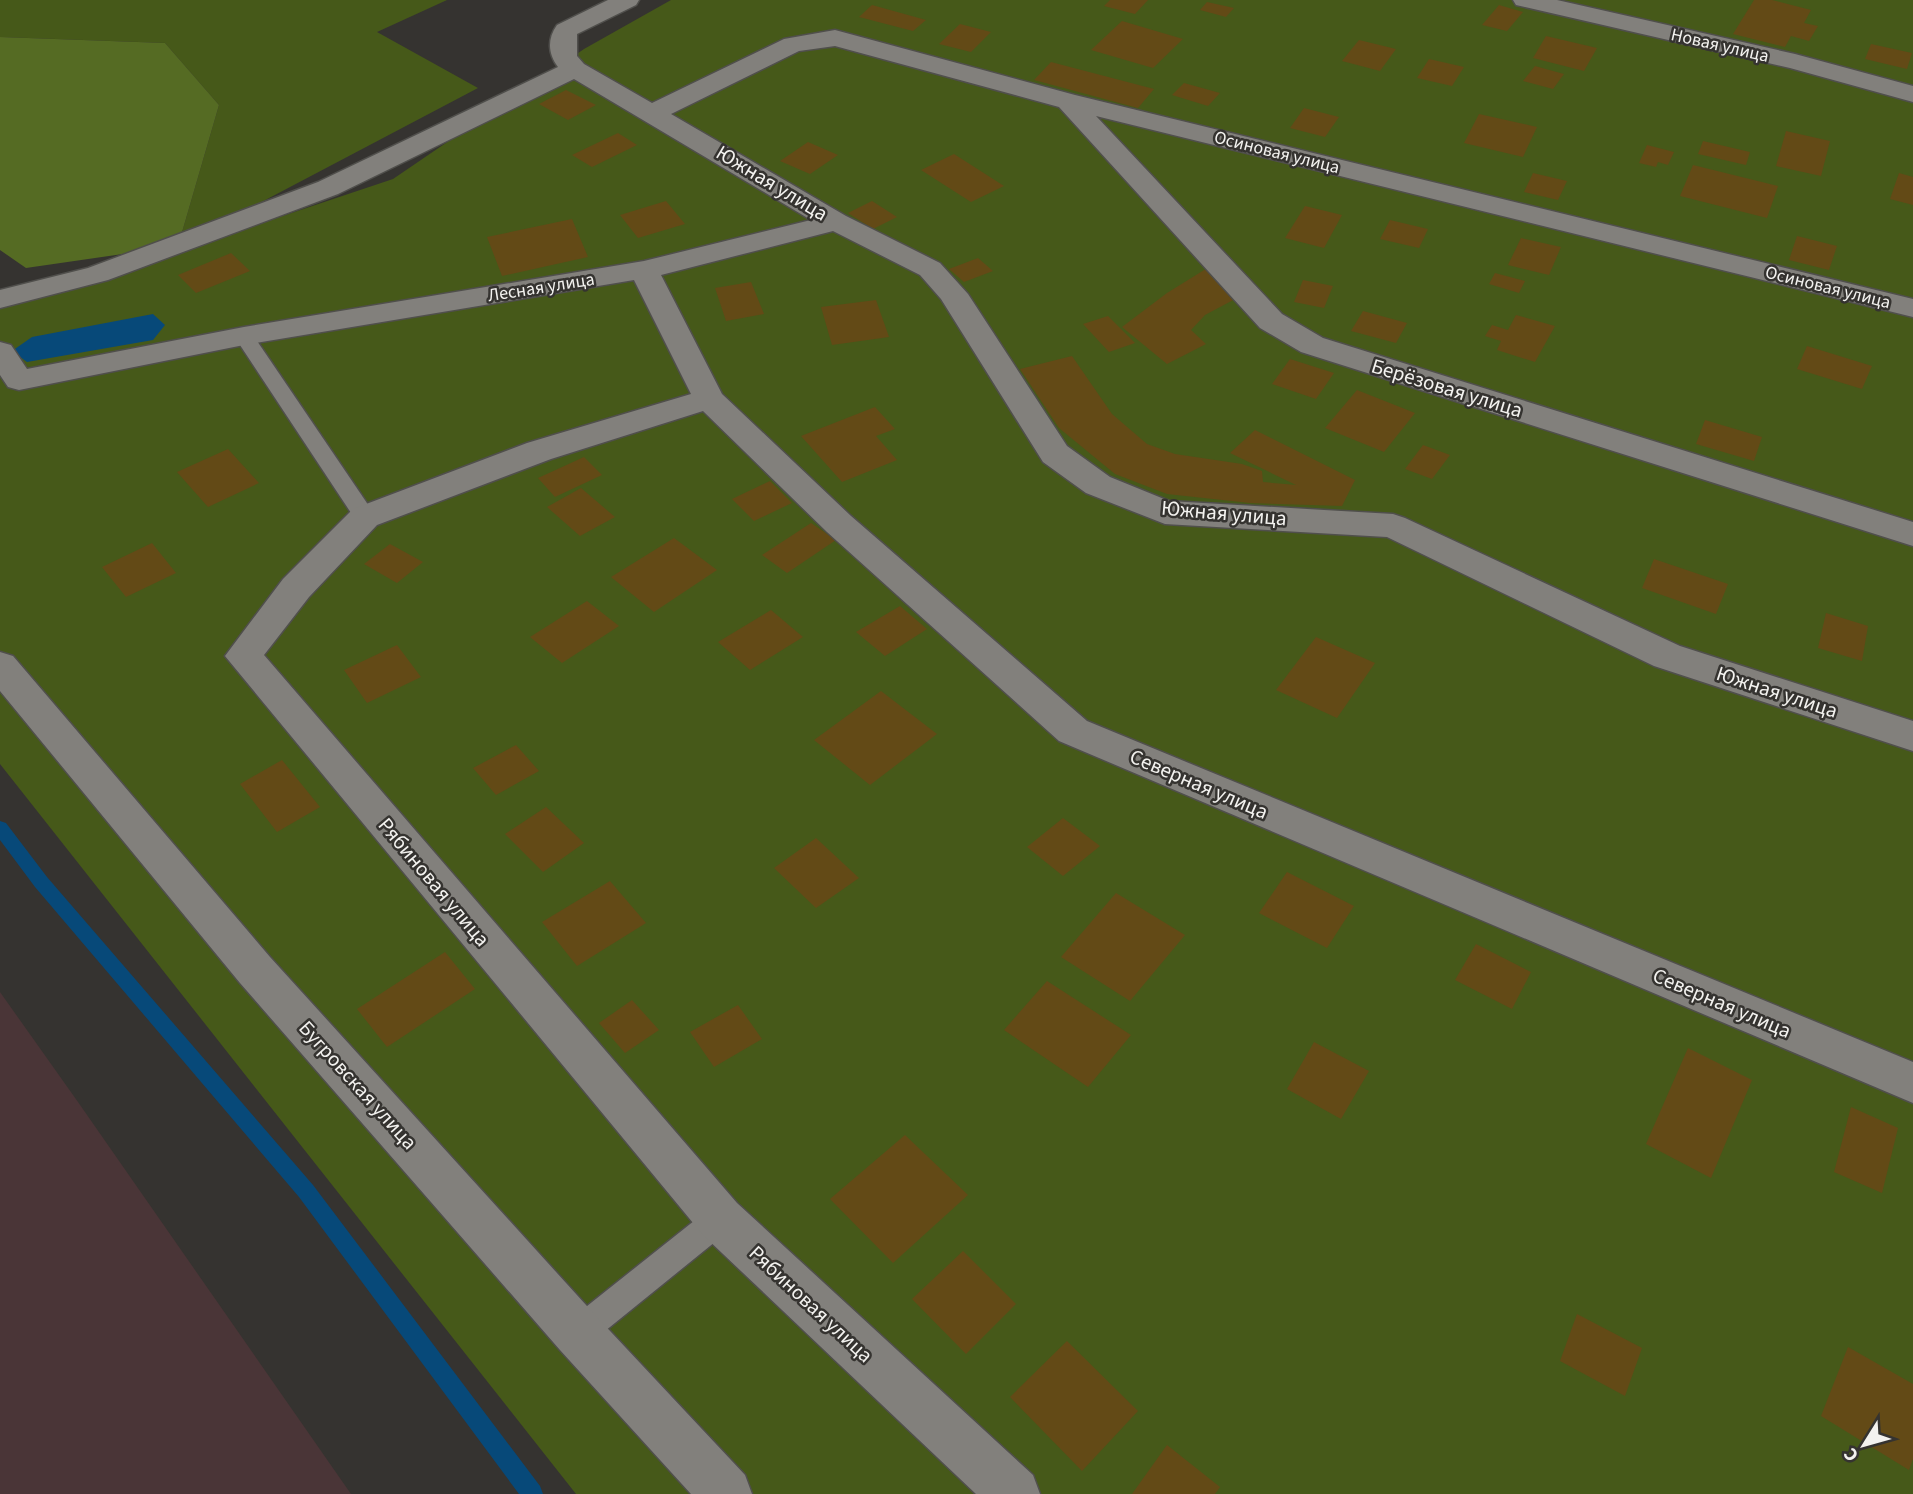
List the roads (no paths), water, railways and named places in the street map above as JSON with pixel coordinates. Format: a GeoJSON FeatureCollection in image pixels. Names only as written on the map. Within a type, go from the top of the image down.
{"type":"FeatureCollection","features":[{"type":"Feature","properties":{"kind":"street"},"geometry":{"type":"LineString","coordinates":[[0,299],[98,274],[328,188],[575,69],[563,60],[561,48],[566,30],[627,0]]}},
{"type":"Feature","properties":{"kind":"street","name":"Новая улица"},"geometry":{"type":"LineString","coordinates":[[1525,0],[1795,62],[1913,94]]}},
{"type":"Feature","properties":{"kind":"street","name":"Осиновая улица"},"geometry":{"type":"LineString","coordinates":[[653,113],[793,44],[835,38],[1068,101],[1913,308]]}},
{"type":"Feature","properties":{"kind":"street","name":"Южная улица"},"geometry":{"type":"LineString","coordinates":[[575,69],[836,222],[930,269],[960,305],[1055,454],[1098,485],[1165,512],[1393,526],[1667,656],[1913,736]]}},
{"type":"Feature","properties":{"kind":"street","name":"Берёзовая улица"},"geometry":{"type":"LineString","coordinates":[[1068,101],[1271,321],[1312,345],[1913,534]]}},
{"type":"Feature","properties":{"kind":"street","name":"Лесная улица"},"geometry":{"type":"LineString","coordinates":[[0,352],[19,380],[244,336],[644,270],[836,222]]}},
{"type":"Feature","properties":{"kind":"street","name":"Северная улица"},"geometry":{"type":"LineString","coordinates":[[644,270],[709,399],[839,524],[1073,731],[1913,1083]]}},
{"type":"Feature","properties":{"kind":"street","name":"Рябиновая улица"},"geometry":{"type":"LineString","coordinates":[[709,399],[539,452],[365,517],[296,588],[243,656],[720,1219],[1014,1494]]}},
{"type":"Feature","properties":{"kind":"street","name":"Бугровская улица"},"geometry":{"type":"LineString","coordinates":[[0,666],[255,970],[578,1333],[726,1494]]}},
{"type":"Feature","properties":{"kind":"lane"},"geometry":{"type":"LineString","coordinates":[[244,336],[365,517]]}},
{"type":"Feature","properties":{"kind":"lane"},"geometry":{"type":"LineString","coordinates":[[578,1333],[720,1219]]}},
{"type":"Feature","properties":{"kind":"water"},"geometry":{"type":"Polygon","coordinates":[[[153,314],[165,325],[153,340],[27,362],[12,351],[32,337],[153,314]]]}},
{"type":"Feature","properties":{"kind":"waterway"},"geometry":{"type":"LineString","coordinates":[[0,828],[41,882],[306,1191],[532,1494]]}}]}
